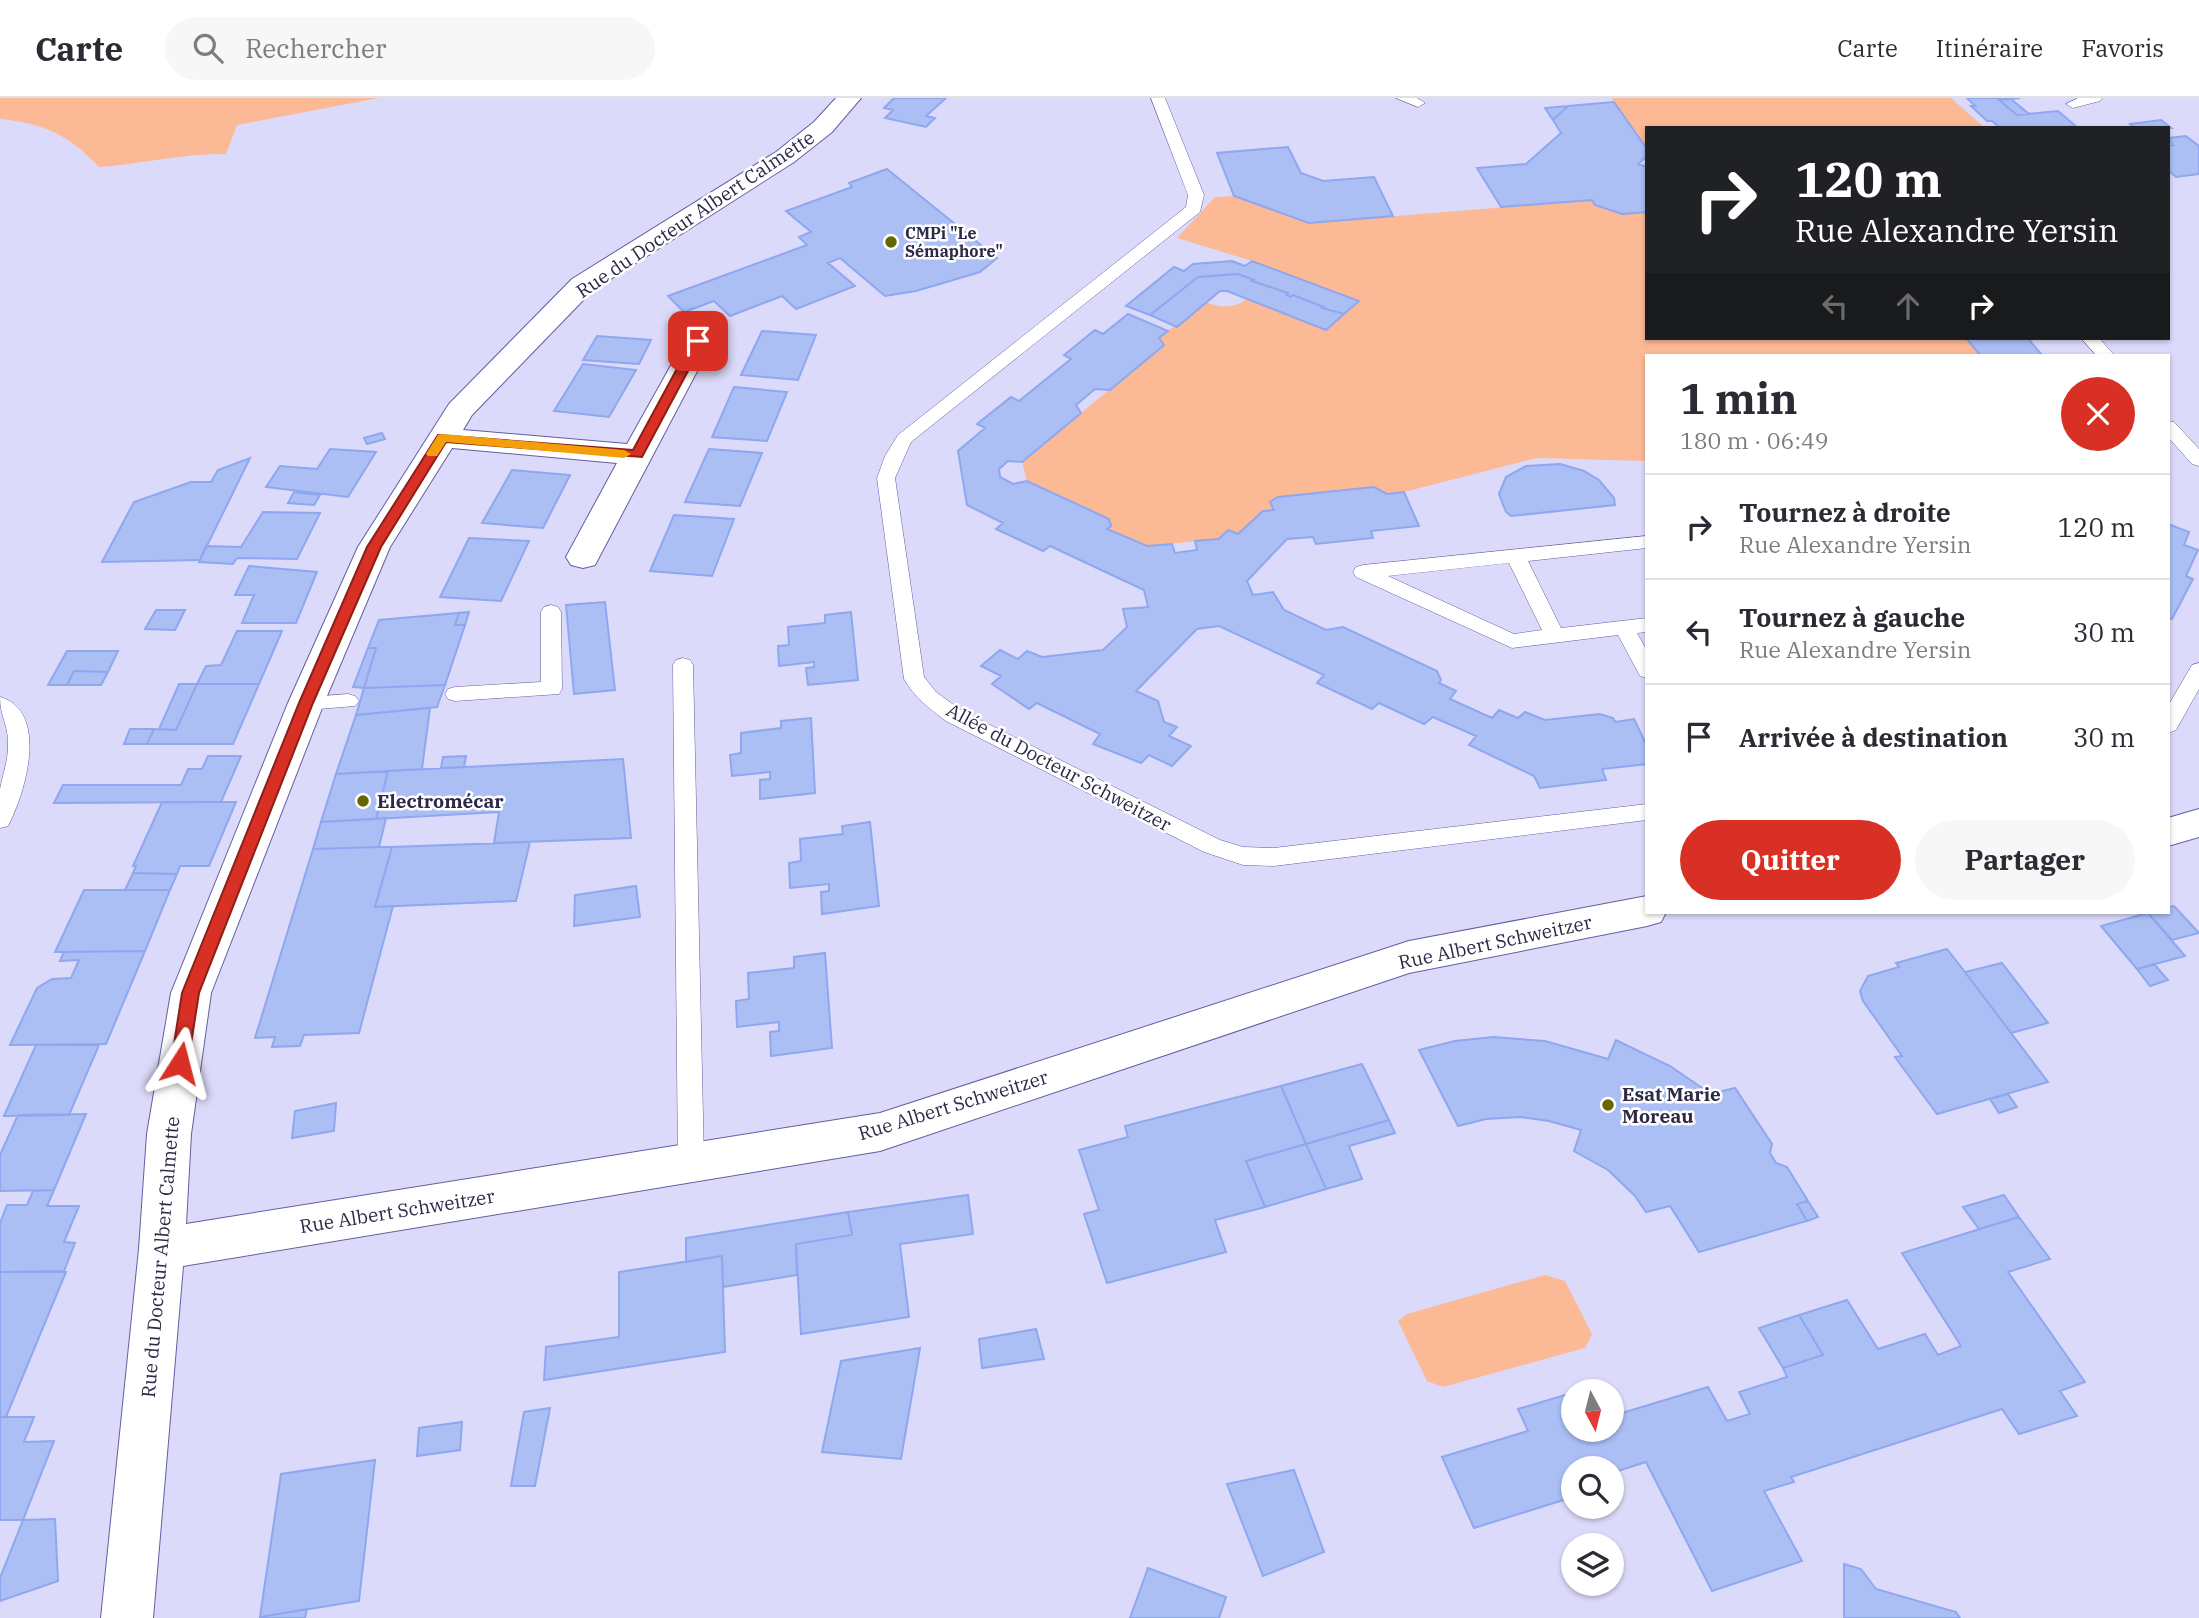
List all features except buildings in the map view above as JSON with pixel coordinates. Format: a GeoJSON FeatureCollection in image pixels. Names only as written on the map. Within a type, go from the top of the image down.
{"type":"FeatureCollection","features":[{"type":"Feature","properties":{"kind":"street","name":"Rue du Docteur Albert Calmette"},"geometry":{"type":"LineString","coordinates":[[127,1618],[162,1249],[169,1134],[191,993],[306,703],[374,547],[460,410],[582,285],[785,157],[823,127],[849,98]]}},
{"type":"Feature","properties":{"kind":"street"},"geometry":{"type":"LineString","coordinates":[[583,557],[698,341]]}},
{"type":"Feature","properties":{"kind":"street"},"geometry":{"type":"LineString","coordinates":[[443,438],[637,455]]}},
{"type":"Feature","properties":{"kind":"street"},"geometry":{"type":"LineString","coordinates":[[2170,831],[2199,823]]}},
{"type":"Feature","properties":{"kind":"street","name":"Rue Albert Schweitzer"},"geometry":{"type":"LineString","coordinates":[[162,1249],[880,1132],[1409,957],[1645,911]]}},
{"type":"Feature","properties":{"kind":"lane","name":"Allée du Docteur Schweitzer"},"geometry":{"type":"LineString","coordinates":[[1158,98],[1196,195],[1194,209],[904,439],[894,456],[886,478],[914,679],[929,697],[954,716],[1212,846],[1243,856],[1274,858],[1645,812]]}},
{"type":"Feature","properties":{"kind":"lane"},"geometry":{"type":"LineString","coordinates":[[1403,98],[1418,103]]}},
{"type":"Feature","properties":{"kind":"lane"},"geometry":{"type":"LineString","coordinates":[[2073,104],[2095,98]]}},
{"type":"Feature","properties":{"kind":"lane"},"geometry":{"type":"LineString","coordinates":[[2092,340],[2104,354]]}},
{"type":"Feature","properties":{"kind":"lane"},"geometry":{"type":"LineString","coordinates":[[2170,428],[2199,460]]}},
{"type":"Feature","properties":{"kind":"lane"},"geometry":{"type":"LineString","coordinates":[[1645,542],[1363,572],[1512,641],[1645,625]]}},
{"type":"Feature","properties":{"kind":"lane"},"geometry":{"type":"LineString","coordinates":[[1515,555],[1555,636]]}},
{"type":"Feature","properties":{"kind":"lane"},"geometry":{"type":"LineString","coordinates":[[455,694],[552,689],[551,612]]}},
{"type":"Feature","properties":{"kind":"lane"},"geometry":{"type":"LineString","coordinates":[[1625,628],[1645,667]]}},
{"type":"Feature","properties":{"kind":"lane"},"geometry":{"type":"LineString","coordinates":[[683,664],[691,1163]]}},
{"type":"Feature","properties":{"kind":"lane"},"geometry":{"type":"LineString","coordinates":[[2170,721],[2199,670]]}},
{"type":"Feature","properties":{"kind":"lane"},"geometry":{"type":"LineString","coordinates":[[306,703],[348,701]]}},
{"type":"Feature","properties":{"kind":"lane"},"geometry":{"type":"LineString","coordinates":[[0,704],[13,716],[20,750],[13,785],[0,820]]}},
{"type":"Feature","properties":{"kind":"shaded area"},"geometry":{"type":"Polygon","coordinates":[[[0,98],[379,98],[237,125],[226,154],[194,155],[99,167],[77,147],[54,132],[0,119],[0,98]]]}},
{"type":"Feature","properties":{"kind":"shaded area"},"geometry":{"type":"Polygon","coordinates":[[[1611,98],[1951,98],[1983,126],[1645,126],[1645,146],[1611,98]]]}},
{"type":"Feature","properties":{"kind":"shaded area"},"geometry":{"type":"Polygon","coordinates":[[[1234,196],[1310,223],[1592,200],[1595,205],[1622,214],[1645,212],[1645,340],[1968,340],[1979,354],[1645,354],[1645,461],[1537,458],[1404,492],[1387,494],[1374,487],[1278,497],[1270,502],[1274,510],[1263,511],[1238,534],[1228,531],[1219,539],[1147,546],[1107,529],[1110,526],[1109,518],[1027,481],[1022,462],[1163,345],[1159,338],[1206,302],[1227,306],[1237,305],[1247,299],[1326,330],[1358,301],[1252,261],[1177,238],[1215,197],[1234,196]]]}},
{"type":"Feature","properties":{"kind":"shaded area"},"geometry":{"type":"Polygon","coordinates":[[[1545,1275],[1565,1281],[1592,1334],[1585,1348],[1443,1387],[1427,1381],[1398,1321],[1407,1314],[1545,1275]]]}},
{"type":"Feature","properties":{"kind":"slow traffic"},"geometry":{"type":"LineString","coordinates":[[432,454],[443,438],[624,454]]}},
{"type":"Feature","properties":{"kind":"place","name":"CMPi \"Le Sémaphore\""},"geometry":{"type":"Point","coordinates":[891,242]}},
{"type":"Feature","properties":{"kind":"place","name":"Electromécar"},"geometry":{"type":"Point","coordinates":[363,801]}},
{"type":"Feature","properties":{"kind":"place","name":"Esat Marie Moreau"},"geometry":{"type":"Point","coordinates":[1608,1105]}},
{"type":"Feature","properties":{"kind":"route"},"geometry":{"type":"LineString","coordinates":[[180,1063],[191,993],[306,703],[374,547],[443,438],[637,455],[698,341]]}}]}
